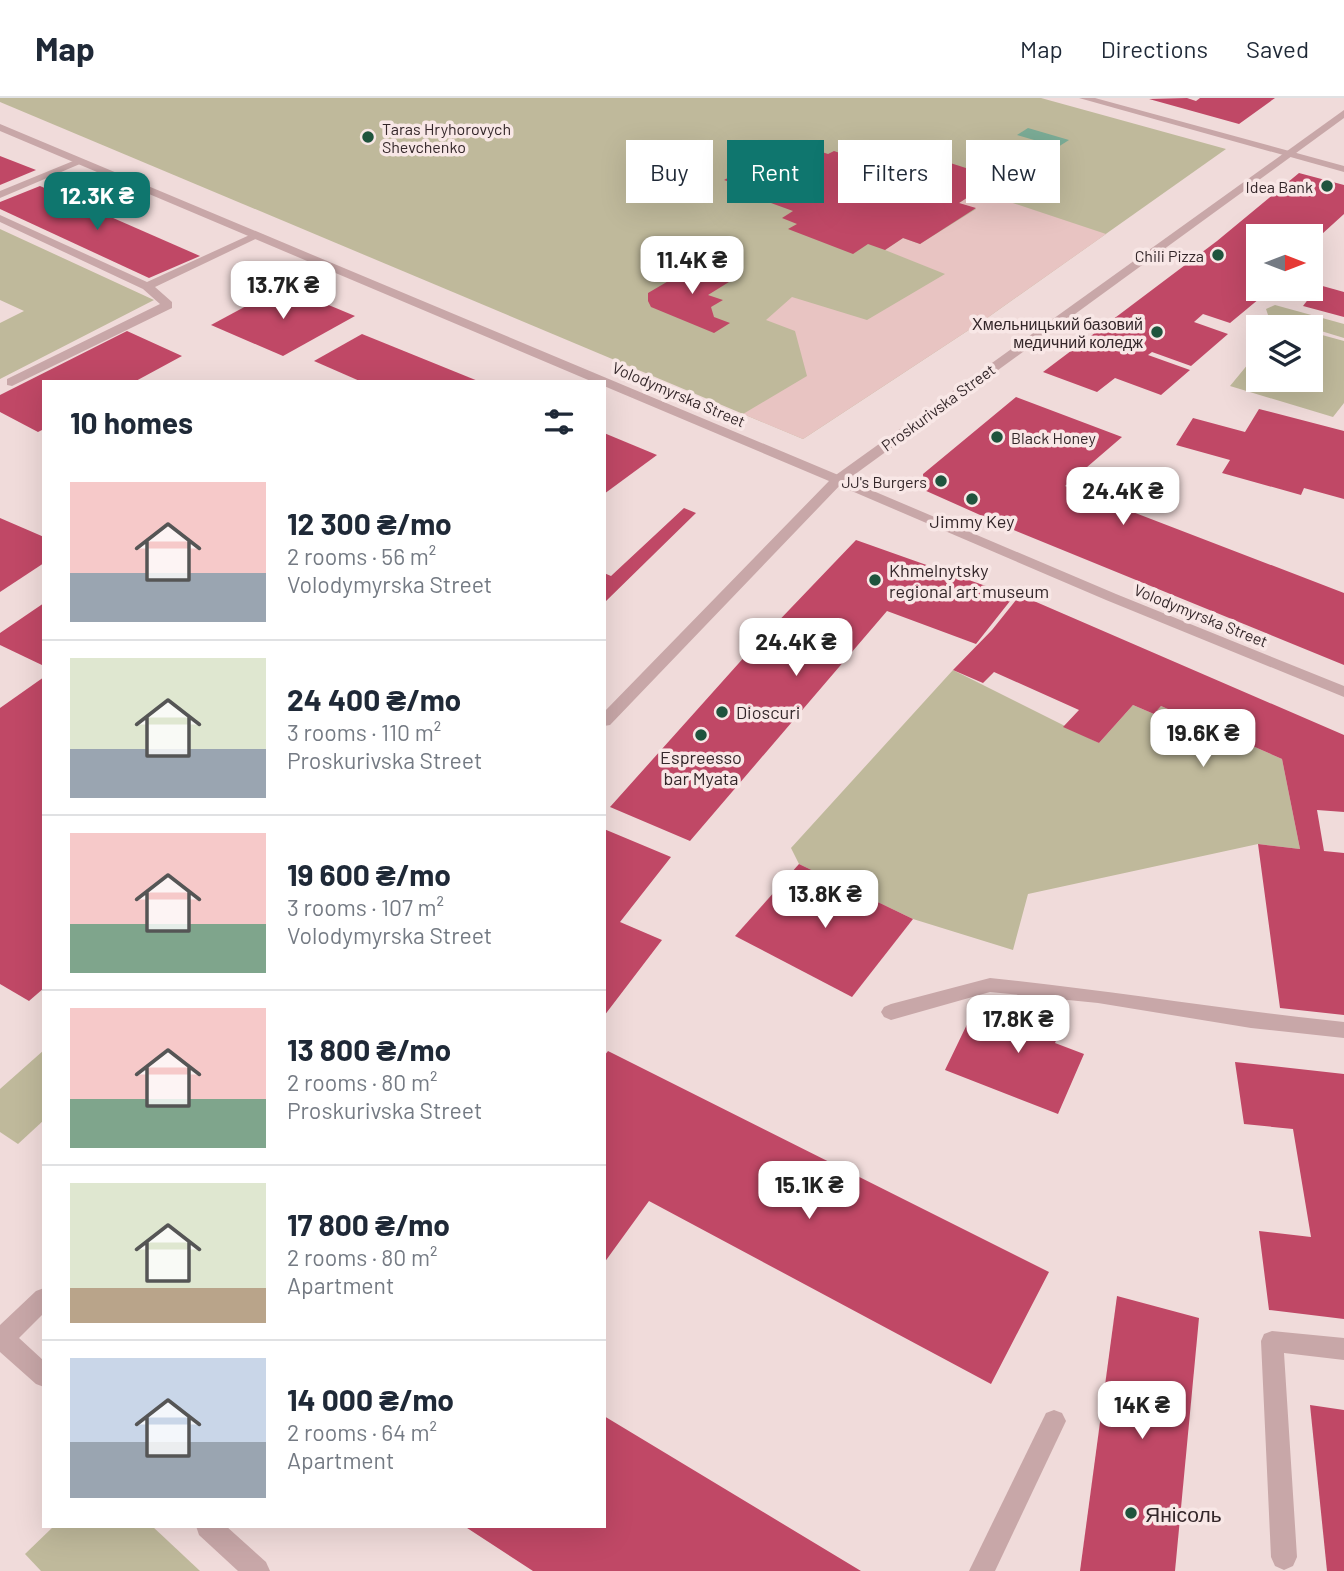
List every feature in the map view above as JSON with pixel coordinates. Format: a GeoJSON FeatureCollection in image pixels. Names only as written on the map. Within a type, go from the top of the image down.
{"type":"FeatureCollection","features":[{"type":"Feature","properties":{"kind":"street"},"geometry":{"type":"LineString","coordinates":[[1084,98],[1344,169]]}},
{"type":"Feature","properties":{"kind":"street","name":"Proskurivska Street"},"geometry":{"type":"LineString","coordinates":[[606,720],[838,480],[1344,113]]}},
{"type":"Feature","properties":{"kind":"street","name":"Volodymyrska Street"},"geometry":{"type":"LineString","coordinates":[[0,127],[601,380]]}},
{"type":"Feature","properties":{"kind":"street"},"geometry":{"type":"LineString","coordinates":[[0,195],[82,161]]}},
{"type":"Feature","properties":{"kind":"street"},"geometry":{"type":"LineString","coordinates":[[0,218],[147,286],[167,305],[12,383]]}},
{"type":"Feature","properties":{"kind":"street"},"geometry":{"type":"LineString","coordinates":[[147,286],[258,235]]}},
{"type":"Feature","properties":{"kind":"street","name":"Volodymyrska Street"},"geometry":{"type":"LineString","coordinates":[[606,382],[1111,597],[1344,692]]}},
{"type":"Feature","properties":{"kind":"street"},"geometry":{"type":"LineString","coordinates":[[891,1012],[990,985],[1098,996],[1251,1020],[1344,1030]]}},
{"type":"Feature","properties":{"kind":"street"},"geometry":{"type":"LineString","coordinates":[[42,1300],[1,1339],[42,1374]]}},
{"type":"Feature","properties":{"kind":"street"},"geometry":{"type":"LineString","coordinates":[[1284,1557],[1272,1341],[1344,1349]]}},
{"type":"Feature","properties":{"kind":"street"},"geometry":{"type":"LineString","coordinates":[[982,1571],[1054,1421]]}},
{"type":"Feature","properties":{"kind":"street"},"geometry":{"type":"LineString","coordinates":[[210,1528],[257,1571]]}},
{"type":"Feature","properties":{"kind":"shaded area"},"geometry":{"type":"Polygon","coordinates":[[[0,98],[1041,98],[1226,149],[987,318],[803,439],[0,102],[0,98]]]}},
{"type":"Feature","properties":{"kind":"shaded area"},"geometry":{"type":"Polygon","coordinates":[[[1028,128],[1069,140],[1060,146],[1060,140],[1034,140],[1017,135],[1028,128]]]}},
{"type":"Feature","properties":{"kind":"shaded area"},"geometry":{"type":"Polygon","coordinates":[[[966,198],[966,203],[1013,203],[1106,234],[987,318],[803,439],[743,414],[807,376],[795,331],[766,320],[792,297],[867,320],[945,274],[885,250],[903,238],[920,244],[976,209],[959,203],[966,198]]]}},
{"type":"Feature","properties":{"kind":"shaded area"},"geometry":{"type":"Polygon","coordinates":[[[0,229],[154,300],[0,379],[0,323],[24,311],[0,300],[0,229]]]}},
{"type":"Feature","properties":{"kind":"shaded area"},"geometry":{"type":"Polygon","coordinates":[[[1275,305],[1311,315],[1268,315],[1266,309],[1275,305]]]}},
{"type":"Feature","properties":{"kind":"shaded area"},"geometry":{"type":"Polygon","coordinates":[[[1323,318],[1344,324],[1344,338],[1323,332],[1323,318]]]}},
{"type":"Feature","properties":{"kind":"shaded area"},"geometry":{"type":"Polygon","coordinates":[[[1323,335],[1344,341],[1344,403],[1333,417],[1250,392],[1323,392],[1323,335]]]}},
{"type":"Feature","properties":{"kind":"shaded area"},"geometry":{"type":"Polygon","coordinates":[[[1246,367],[1246,391],[1230,386],[1246,367]]]}},
{"type":"Feature","properties":{"kind":"shaded area"},"geometry":{"type":"Polygon","coordinates":[[[953,670],[1099,743],[1133,705],[1154,714],[1161,706],[1282,759],[1300,849],[1258,844],[1028,894],[1013,950],[913,919],[799,864],[791,848],[953,670]]]}},
{"type":"Feature","properties":{"kind":"shaded area"},"geometry":{"type":"Polygon","coordinates":[[[42,1052],[42,1122],[18,1144],[0,1132],[0,1089],[42,1052]]]}},
{"type":"Feature","properties":{"kind":"shaded area"},"geometry":{"type":"Polygon","coordinates":[[[52,1528],[154,1528],[200,1571],[41,1571],[25,1554],[52,1528]]]}},
{"type":"Feature","properties":{"kind":"building"},"geometry":{"type":"Polygon","coordinates":[[[1187,98],[1196,101],[1200,98],[1275,98],[1239,124],[1149,99],[1187,98]]]}},
{"type":"Feature","properties":{"kind":"building"},"geometry":{"type":"Polygon","coordinates":[[[834,151],[838,152],[838,203],[952,203],[952,164],[966,168],[966,198],[959,203],[976,208],[920,244],[903,238],[885,250],[868,244],[853,254],[788,229],[797,224],[782,218],[793,211],[771,203],[824,203],[824,153],[834,151]]]}},
{"type":"Feature","properties":{"kind":"building"},"geometry":{"type":"Polygon","coordinates":[[[0,156],[36,170],[0,185],[0,156]]]}},
{"type":"Feature","properties":{"kind":"building"},"geometry":{"type":"Polygon","coordinates":[[[1299,173],[1344,185],[1344,214],[1323,233],[1323,224],[1246,224],[1246,301],[1257,301],[1230,323],[1203,314],[1194,322],[1228,334],[1191,366],[1152,352],[1148,355],[1190,370],[1161,395],[1115,378],[1097,392],[1043,372],[1217,241],[1299,173]]]}},
{"type":"Feature","properties":{"kind":"building"},"geometry":{"type":"Polygon","coordinates":[[[40,186],[200,256],[149,278],[0,209],[0,202],[40,186]]]}},
{"type":"Feature","properties":{"kind":"building"},"geometry":{"type":"Polygon","coordinates":[[[701,263],[737,277],[708,295],[723,300],[711,307],[714,317],[730,323],[714,333],[651,307],[648,301],[648,293],[677,276],[669,273],[684,265],[693,268],[701,263]]]}},
{"type":"Feature","properties":{"kind":"building"},"geometry":{"type":"Polygon","coordinates":[[[283,286],[355,316],[283,356],[211,325],[283,286]]]}},
{"type":"Feature","properties":{"kind":"building"},"geometry":{"type":"Polygon","coordinates":[[[1323,286],[1344,292],[1344,317],[1303,306],[1307,301],[1323,301],[1323,286]]]}},
{"type":"Feature","properties":{"kind":"building"},"geometry":{"type":"Polygon","coordinates":[[[127,331],[182,356],[138,380],[42,380],[42,430],[38,432],[0,412],[0,395],[127,331]]]}},
{"type":"Feature","properties":{"kind":"building"},"geometry":{"type":"Polygon","coordinates":[[[362,334],[476,380],[357,380],[314,361],[362,334]]]}},
{"type":"Feature","properties":{"kind":"building"},"geometry":{"type":"Polygon","coordinates":[[[1016,397],[1122,437],[1065,486],[1344,593],[1344,665],[1016,531],[924,490],[923,474],[1016,397]]]}},
{"type":"Feature","properties":{"kind":"building"},"geometry":{"type":"Polygon","coordinates":[[[1259,409],[1344,431],[1344,499],[1304,488],[1301,495],[1222,473],[1230,460],[1176,445],[1193,418],[1245,432],[1259,409]]]}},
{"type":"Feature","properties":{"kind":"building"},"geometry":{"type":"Polygon","coordinates":[[[606,434],[657,455],[606,493],[606,434]]]}},
{"type":"Feature","properties":{"kind":"building"},"geometry":{"type":"Polygon","coordinates":[[[684,508],[696,513],[606,601],[606,574],[611,576],[684,508]]]}},
{"type":"Feature","properties":{"kind":"building"},"geometry":{"type":"Polygon","coordinates":[[[0,518],[42,536],[42,564],[0,592],[0,518]]]}},
{"type":"Feature","properties":{"kind":"building"},"geometry":{"type":"Polygon","coordinates":[[[856,540],[1014,596],[976,644],[887,611],[690,841],[610,807],[747,654],[856,540]]]}},
{"type":"Feature","properties":{"kind":"building"},"geometry":{"type":"Polygon","coordinates":[[[1020,595],[1344,735],[1344,812],[1317,810],[1324,851],[1344,853],[1344,1015],[1280,1008],[1258,844],[1300,849],[1282,759],[1161,706],[1154,714],[1133,705],[1099,743],[1063,727],[1079,710],[994,672],[983,683],[953,670],[992,630],[1020,595]]]}},
{"type":"Feature","properties":{"kind":"building"},"geometry":{"type":"Polygon","coordinates":[[[42,604],[42,665],[0,645],[0,633],[42,604]]]}},
{"type":"Feature","properties":{"kind":"building"},"geometry":{"type":"Polygon","coordinates":[[[42,678],[42,990],[29,1001],[0,984],[0,708],[42,678]]]}},
{"type":"Feature","properties":{"kind":"building"},"geometry":{"type":"Polygon","coordinates":[[[606,830],[671,857],[620,922],[662,940],[606,1013],[606,830]]]}},
{"type":"Feature","properties":{"kind":"building"},"geometry":{"type":"Polygon","coordinates":[[[799,864],[913,919],[852,997],[735,936],[799,864]]]}},
{"type":"Feature","properties":{"kind":"building"},"geometry":{"type":"Polygon","coordinates":[[[1009,996],[1066,1018],[1055,1043],[1084,1054],[1058,1114],[945,1070],[972,1014],[995,1023],[1009,996]]]}},
{"type":"Feature","properties":{"kind":"building"},"geometry":{"type":"Polygon","coordinates":[[[608,1051],[1049,1272],[991,1384],[649,1201],[606,1260],[608,1051]]]}},
{"type":"Feature","properties":{"kind":"building"},"geometry":{"type":"Polygon","coordinates":[[[1235,1062],[1344,1074],[1344,1319],[1269,1310],[1259,1231],[1311,1237],[1293,1129],[1244,1124],[1235,1062]]]}},
{"type":"Feature","properties":{"kind":"building"},"geometry":{"type":"Polygon","coordinates":[[[1117,1296],[1199,1318],[1175,1571],[1080,1571],[1117,1296]]]}},
{"type":"Feature","properties":{"kind":"building"},"geometry":{"type":"Polygon","coordinates":[[[1310,1405],[1344,1410],[1344,1571],[1327,1571],[1310,1405]]]}},
{"type":"Feature","properties":{"kind":"building"},"geometry":{"type":"Polygon","coordinates":[[[606,1417],[861,1571],[533,1571],[467,1528],[606,1528],[606,1417]]]}},
{"type":"Feature","properties":{"kind":"place","name":"Taras Hryhorovych Shevchenko"},"geometry":{"type":"Point","coordinates":[368,137]}},
{"type":"Feature","properties":{"kind":"place","name":"Idea Bank"},"geometry":{"type":"Point","coordinates":[1327,186]}},
{"type":"Feature","properties":{"kind":"place","name":"Chili Pizza"},"geometry":{"type":"Point","coordinates":[1218,255]}},
{"type":"Feature","properties":{"kind":"place","name":"Хмельницький базовий медичний коледж"},"geometry":{"type":"Point","coordinates":[1157,332]}},
{"type":"Feature","properties":{"kind":"place","name":"Black Honey"},"geometry":{"type":"Point","coordinates":[997,437]}},
{"type":"Feature","properties":{"kind":"place","name":"JJ's Burgers"},"geometry":{"type":"Point","coordinates":[941,481]}},
{"type":"Feature","properties":{"kind":"place","name":"Jimmy Key"},"geometry":{"type":"Point","coordinates":[972,499]}},
{"type":"Feature","properties":{"kind":"place","name":"Khmelnytsky regional art museum"},"geometry":{"type":"Point","coordinates":[875,580]}},
{"type":"Feature","properties":{"kind":"place","name":"Dioscuri"},"geometry":{"type":"Point","coordinates":[722,712]}},
{"type":"Feature","properties":{"kind":"place","name":"Espreesso bar Myata"},"geometry":{"type":"Point","coordinates":[701,735]}},
{"type":"Feature","properties":{"kind":"place","name":"Янісоль"},"geometry":{"type":"Point","coordinates":[1131,1513]}}]}
